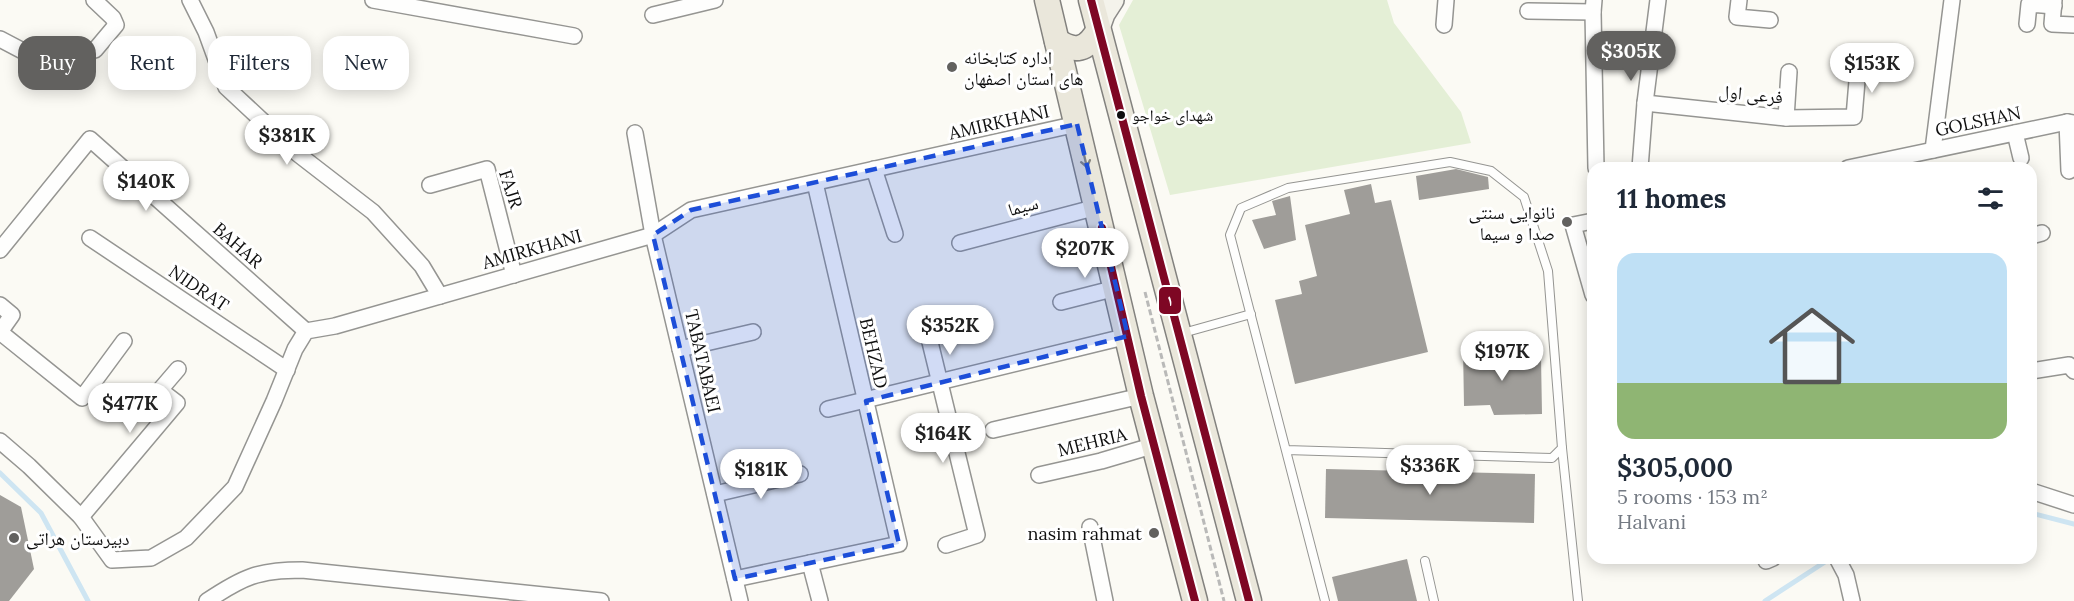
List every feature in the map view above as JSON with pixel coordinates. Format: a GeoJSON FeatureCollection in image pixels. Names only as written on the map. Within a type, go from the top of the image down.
{"type":"FeatureCollection","features":[{"type":"Feature","properties":{"kind":"main road"},"geometry":{"type":"LineString","coordinates":[[1047,0],[1141,396],[1195,601]]}},
{"type":"Feature","properties":{"kind":"main road"},"geometry":{"type":"LineString","coordinates":[[1091,0],[1249,601]]}},
{"type":"Feature","properties":{"kind":"main road"},"geometry":{"type":"LineString","coordinates":[[1057,40],[1068,48],[1081,48],[1092,42],[1113,0]]}},
{"type":"Feature","properties":{"kind":"street"},"geometry":{"type":"LineString","coordinates":[[94,0],[113,18],[116,25],[96,49]]}},
{"type":"Feature","properties":{"kind":"street"},"geometry":{"type":"LineString","coordinates":[[190,0],[206,32],[226,87],[298,154],[373,212],[422,266],[440,296]]}},
{"type":"Feature","properties":{"kind":"street"},"geometry":{"type":"LineString","coordinates":[[373,0],[408,3],[574,36]]}},
{"type":"Feature","properties":{"kind":"street"},"geometry":{"type":"LineString","coordinates":[[1444,25],[1446,0]]}},
{"type":"Feature","properties":{"kind":"street"},"geometry":{"type":"LineString","coordinates":[[1640,162],[1644,103],[1658,0]]}},
{"type":"Feature","properties":{"kind":"street"},"geometry":{"type":"LineString","coordinates":[[1739,0],[1737,17],[1770,20]]}},
{"type":"Feature","properties":{"kind":"street"},"geometry":{"type":"LineString","coordinates":[[1933,150],[1952,0]]}},
{"type":"Feature","properties":{"kind":"street"},"geometry":{"type":"LineString","coordinates":[[653,15],[709,1]]}},
{"type":"Feature","properties":{"kind":"street"},"geometry":{"type":"LineString","coordinates":[[2027,24],[2029,4],[2054,3],[2052,24],[2074,26]]}},
{"type":"Feature","properties":{"kind":"street"},"geometry":{"type":"LineString","coordinates":[[1528,11],[1594,6],[1596,162]]}},
{"type":"Feature","properties":{"kind":"street"},"geometry":{"type":"LineString","coordinates":[[0,39],[18,48]]}},
{"type":"Feature","properties":{"kind":"street","name":"فرعی اول"},"geometry":{"type":"LineString","coordinates":[[1644,103],[1786,118],[1854,117],[1858,69]]}},
{"type":"Feature","properties":{"kind":"street"},"geometry":{"type":"LineString","coordinates":[[1786,118],[1789,72]]}},
{"type":"Feature","properties":{"kind":"street"},"geometry":{"type":"LineString","coordinates":[[2069,171],[2070,123]]}},
{"type":"Feature","properties":{"kind":"street","name":"GOLSHAN"},"geometry":{"type":"LineString","coordinates":[[1898,162],[1933,150],[2070,123]]}},
{"type":"Feature","properties":{"kind":"street","name":"AMIRKHANI"},"geometry":{"type":"LineString","coordinates":[[306,330],[335,326],[653,235],[691,210],[1077,124]]}},
{"type":"Feature","properties":{"kind":"street","name":"TABATABAEI"},"geometry":{"type":"LineString","coordinates":[[635,133],[653,235],[740,601]]}},
{"type":"Feature","properties":{"kind":"street"},"geometry":{"type":"LineString","coordinates":[[2015,133],[2021,158]]}},
{"type":"Feature","properties":{"kind":"street","name":"BAHAR"},"geometry":{"type":"LineString","coordinates":[[0,250],[90,139],[306,330]]}},
{"type":"Feature","properties":{"kind":"street","name":"FAJR"},"geometry":{"type":"LineString","coordinates":[[430,185],[487,169],[514,275]]}},
{"type":"Feature","properties":{"kind":"street"},"geometry":{"type":"LineString","coordinates":[[874,170],[895,234]]}},
{"type":"Feature","properties":{"kind":"street","name":"BEHZAD"},"geometry":{"type":"LineString","coordinates":[[735,579],[899,544],[815,183]]}},
{"type":"Feature","properties":{"kind":"street","name":"سیما"},"geometry":{"type":"LineString","coordinates":[[960,243],[1097,207]]}},
{"type":"Feature","properties":{"kind":"street"},"geometry":{"type":"LineString","coordinates":[[1587,222],[1573,225],[1587,274]]}},
{"type":"Feature","properties":{"kind":"street","name":"NIDRAT"},"geometry":{"type":"LineString","coordinates":[[90,238],[286,370]]}},
{"type":"Feature","properties":{"kind":"street"},"geometry":{"type":"LineString","coordinates":[[1061,302],[1116,288]]}},
{"type":"Feature","properties":{"kind":"street"},"geometry":{"type":"LineString","coordinates":[[0,305],[12,315],[0,332],[82,398],[124,341]]}},
{"type":"Feature","properties":{"kind":"street"},"geometry":{"type":"LineString","coordinates":[[0,441],[81,517],[112,560],[151,558],[186,538],[235,487],[306,330]]}},
{"type":"Feature","properties":{"kind":"street"},"geometry":{"type":"LineString","coordinates":[[680,349],[753,332]]}},
{"type":"Feature","properties":{"kind":"street"},"geometry":{"type":"LineString","coordinates":[[828,409],[1128,336]]}},
{"type":"Feature","properties":{"kind":"street"},"geometry":{"type":"LineString","coordinates":[[929,338],[977,535],[946,545]]}},
{"type":"Feature","properties":{"kind":"street"},"geometry":{"type":"LineString","coordinates":[[2037,370],[2069,365],[2074,371]]}},
{"type":"Feature","properties":{"kind":"street"},"geometry":{"type":"LineString","coordinates":[[81,517],[177,403],[160,390],[178,369]]}},
{"type":"Feature","properties":{"kind":"street"},"geometry":{"type":"LineString","coordinates":[[993,430],[1141,396]]}},
{"type":"Feature","properties":{"kind":"street","name":"MEHRIA"},"geometry":{"type":"LineString","coordinates":[[1039,475],[1101,461],[1155,445]]}},
{"type":"Feature","properties":{"kind":"street"},"geometry":{"type":"LineString","coordinates":[[715,494],[800,474]]}},
{"type":"Feature","properties":{"kind":"street"},"geometry":{"type":"LineString","coordinates":[[2037,493],[2074,505]]}},
{"type":"Feature","properties":{"kind":"street"},"geometry":{"type":"LineString","coordinates":[[1090,527],[1106,601]]}},
{"type":"Feature","properties":{"kind":"street"},"geometry":{"type":"LineString","coordinates":[[810,563],[820,601]]}},
{"type":"Feature","properties":{"kind":"street"},"geometry":{"type":"LineString","coordinates":[[1840,564],[1846,575],[1852,601]]}},
{"type":"Feature","properties":{"kind":"street"},"geometry":{"type":"LineString","coordinates":[[207,601],[234,582],[275,570],[302,570],[601,601]]}},
{"type":"Feature","properties":{"kind":"lane"},"geometry":{"type":"LineString","coordinates":[[1325,601],[1230,235],[1241,208],[1288,188],[1450,162],[1491,171],[1524,197],[1548,271],[1562,448],[1578,601]]}},
{"type":"Feature","properties":{"kind":"lane"},"geometry":{"type":"LineString","coordinates":[[1179,334],[1251,314]]}},
{"type":"Feature","properties":{"kind":"lane"},"geometry":{"type":"LineString","coordinates":[[1286,450],[1552,458],[1562,448]]}},
{"type":"Feature","properties":{"kind":"lane"},"geometry":{"type":"LineString","coordinates":[[1425,561],[1434,601]]}},
{"type":"Feature","properties":{"kind":"path"},"geometry":{"type":"LineString","coordinates":[[1143,282],[1224,601]]}},
{"type":"Feature","properties":{"kind":"highlighted area"},"geometry":{"type":"Polygon","coordinates":[[[1077,124],[1128,336],[866,401],[899,544],[735,579],[653,235],[691,210],[1077,124]]]}},
{"type":"Feature","properties":{"kind":"green space"},"geometry":{"type":"Polygon","coordinates":[[[1133,0],[1387,0],[1394,23],[1461,112],[1471,143],[1170,195],[1119,25],[1133,0]]]}},
{"type":"Feature","properties":{"kind":"building"},"geometry":{"type":"Polygon","coordinates":[[[1456,169],[1488,177],[1489,189],[1419,200],[1416,176],[1456,169]]]}},
{"type":"Feature","properties":{"kind":"building"},"geometry":{"type":"Polygon","coordinates":[[[1371,184],[1375,203],[1391,200],[1428,352],[1295,384],[1275,300],[1302,294],[1299,281],[1317,276],[1305,225],[1350,214],[1344,190],[1371,184]]]}},
{"type":"Feature","properties":{"kind":"building"},"geometry":{"type":"Polygon","coordinates":[[[1290,196],[1296,240],[1264,249],[1252,220],[1276,215],[1272,201],[1290,196]]]}},
{"type":"Feature","properties":{"kind":"building"},"geometry":{"type":"Polygon","coordinates":[[[1496,346],[1502,358],[1541,357],[1542,414],[1494,415],[1490,405],[1464,406],[1463,347],[1496,346]]]}},
{"type":"Feature","properties":{"kind":"building"},"geometry":{"type":"Polygon","coordinates":[[[1326,469],[1535,474],[1534,523],[1325,518],[1326,469]]]}},
{"type":"Feature","properties":{"kind":"building","name":"دبیرستان هراتی"},"geometry":{"type":"Polygon","coordinates":[[[0,495],[21,507],[34,569],[9,601],[0,601],[0,495]]]}},
{"type":"Feature","properties":{"kind":"building"},"geometry":{"type":"Polygon","coordinates":[[[1407,559],[1417,601],[1338,601],[1332,577],[1407,559]]]}},
{"type":"Feature","properties":{"kind":"waterway"},"geometry":{"type":"LineString","coordinates":[[0,473],[41,513],[88,601]]}},
{"type":"Feature","properties":{"kind":"waterway"},"geometry":{"type":"LineString","coordinates":[[2037,515],[2074,524]]}},
{"type":"Feature","properties":{"kind":"waterway"},"geometry":{"type":"LineString","coordinates":[[1765,601],[1822,564]]}},
{"type":"Feature","properties":{"kind":"transit line","name":"۱"},"geometry":{"type":"LineString","coordinates":[[1091,0],[1249,601]]}},
{"type":"Feature","properties":{"kind":"transit line","name":"۱"},"geometry":{"type":"LineString","coordinates":[[1102,228],[1141,396],[1195,601]]}},
{"type":"Feature","properties":{"kind":"place","name":"اداره کتابخانه های استان اصفهان"},"geometry":{"type":"Point","coordinates":[952,67]}},
{"type":"Feature","properties":{"kind":"place","name":"شهدای خواجو"},"geometry":{"type":"Point","coordinates":[1121,115]}},
{"type":"Feature","properties":{"kind":"place","name":"نانوایی سنتی صدا و سیما"},"geometry":{"type":"Point","coordinates":[1567,222]}},
{"type":"Feature","properties":{"kind":"place","name":"nasim rahmat"},"geometry":{"type":"Point","coordinates":[1154,533]}},
{"type":"Feature","properties":{"kind":"place","name":"دبیرستان هراتی"},"geometry":{"type":"Point","coordinates":[14,538]}}]}
